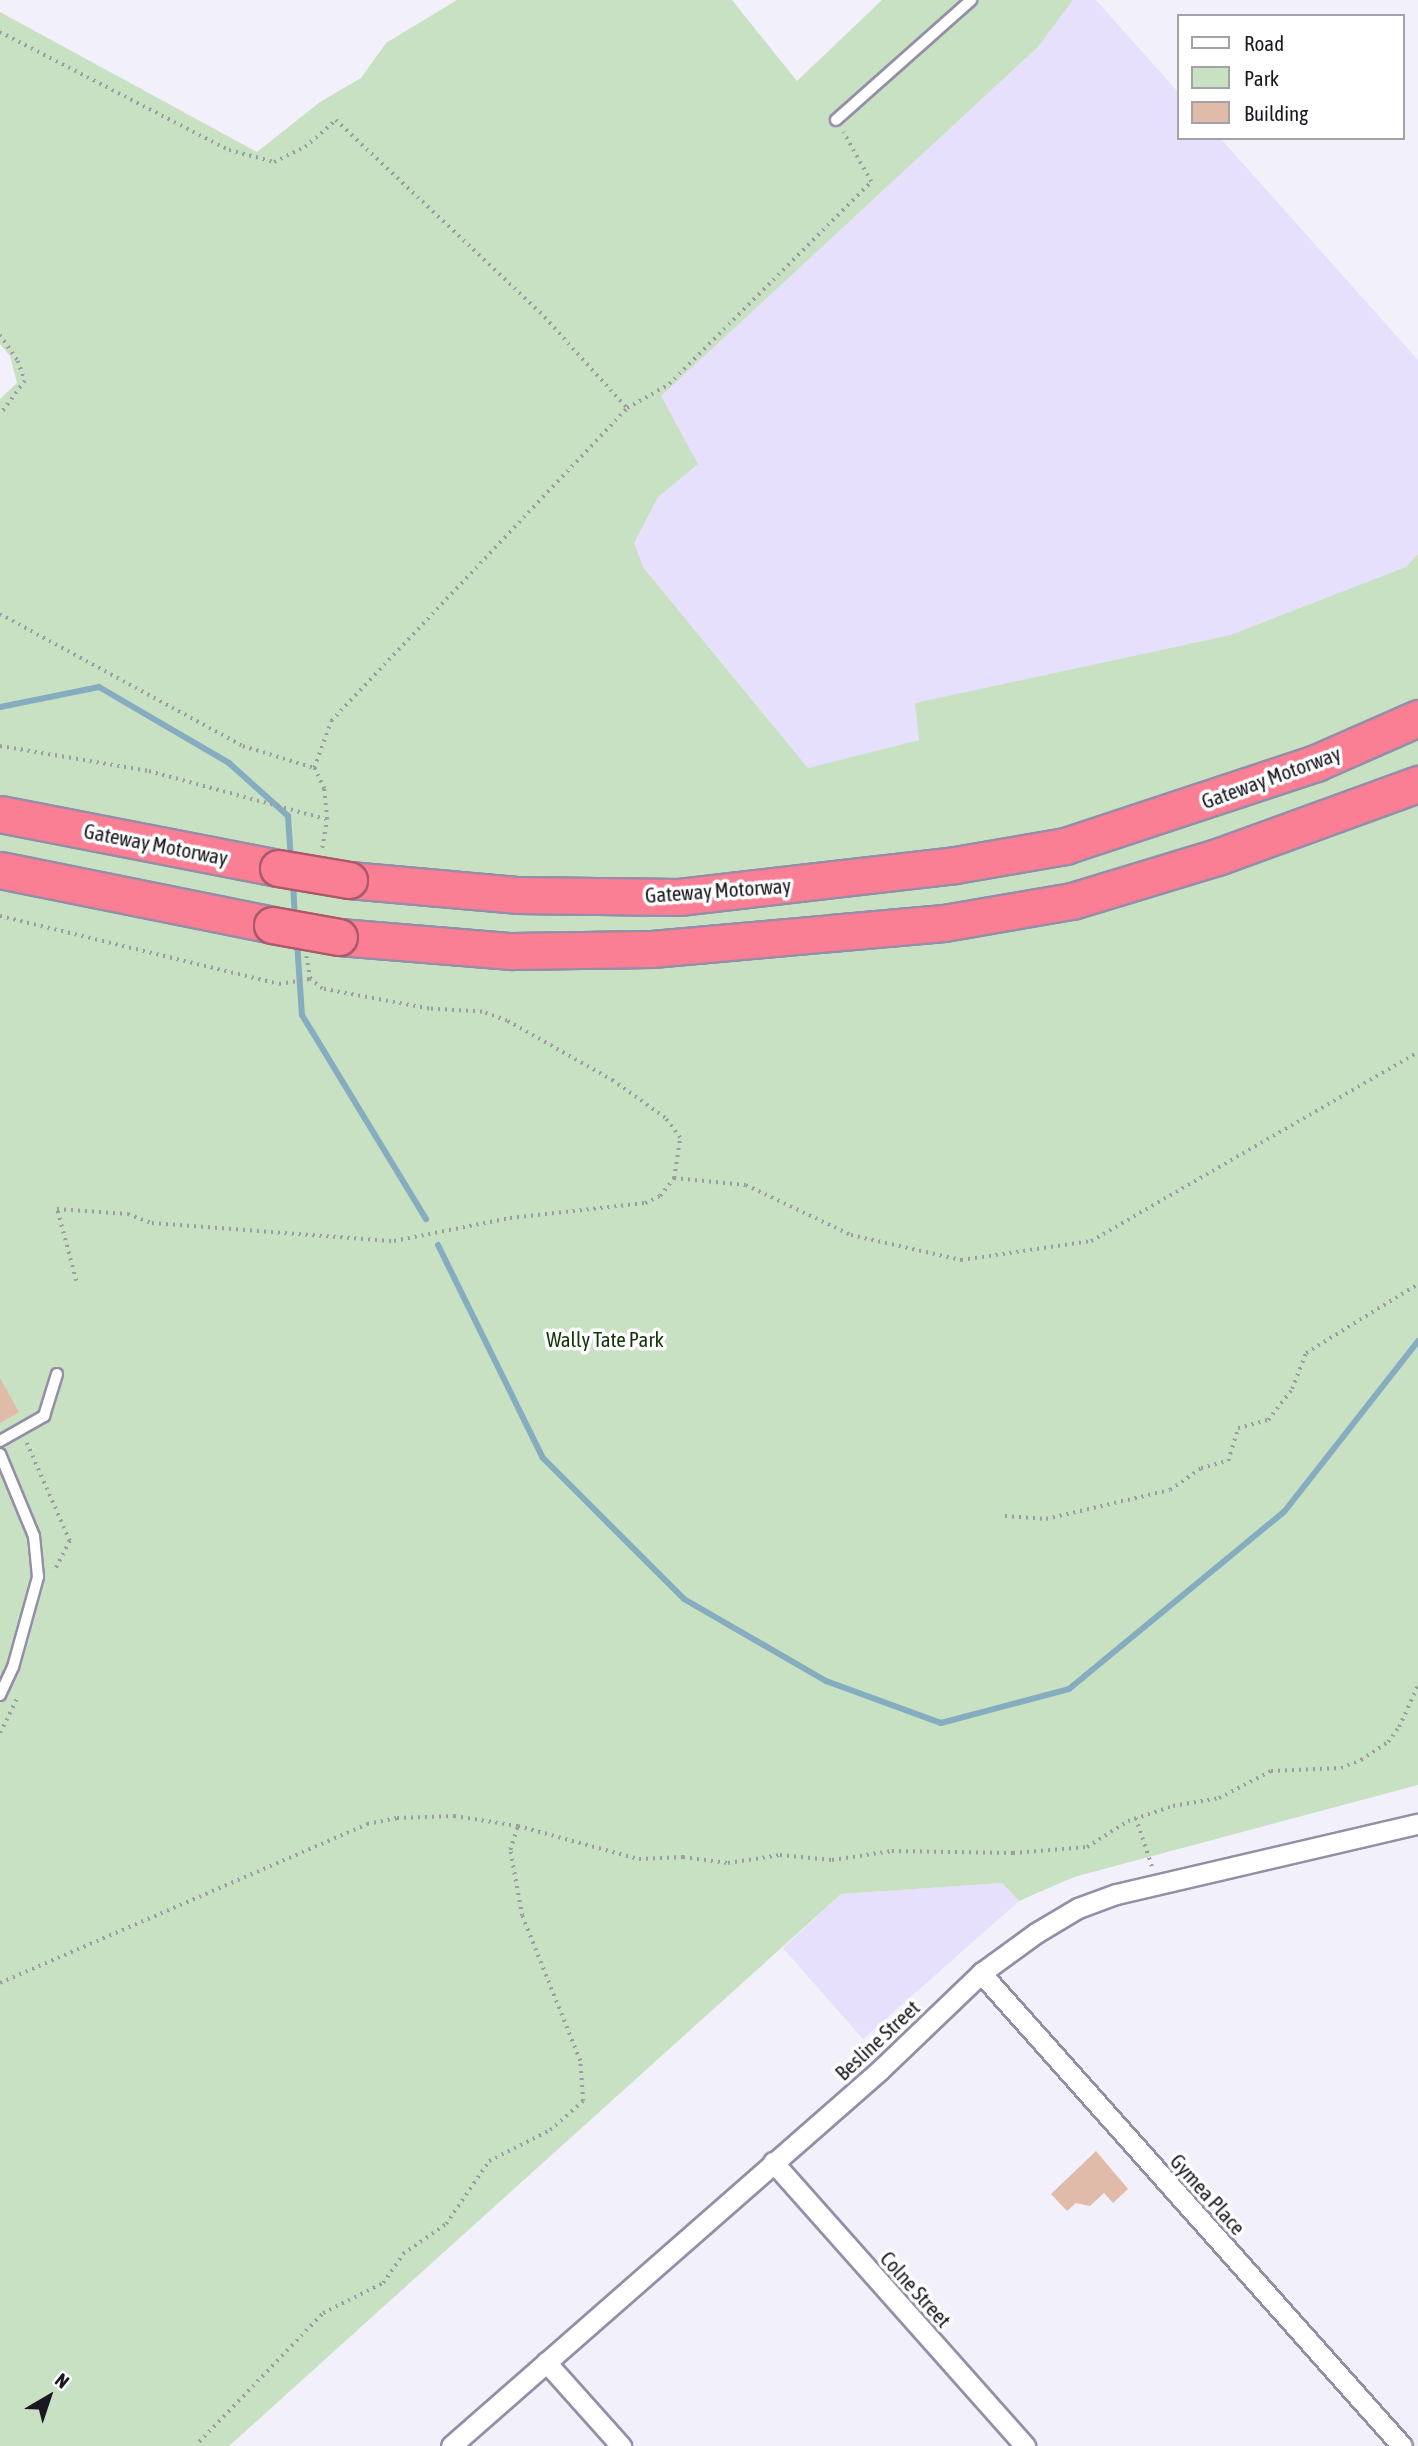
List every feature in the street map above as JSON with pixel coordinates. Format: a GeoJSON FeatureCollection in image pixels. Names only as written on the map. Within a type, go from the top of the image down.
{"type":"FeatureCollection","features":[{"type":"Feature","properties":{"kind":"highway","name":"Gateway Motorway"},"geometry":{"type":"LineString","coordinates":[[0,814],[349,880],[516,895],[679,897],[955,865],[1065,846],[1291,772],[1418,718]]}},
{"type":"Feature","properties":{"kind":"highway"},"geometry":{"type":"LineString","coordinates":[[0,870],[339,937],[511,951],[652,949],[944,923],[1072,901],[1220,856],[1418,784]]}},
{"type":"Feature","properties":{"kind":"street","name":"Besline Street"},"geometry":{"type":"LineString","coordinates":[[451,2446],[773,2162],[981,1973],[1078,1908],[1159,1884],[1418,1824]]}},
{"type":"Feature","properties":{"kind":"street","name":"Gymea Place"},"geometry":{"type":"LineString","coordinates":[[981,1973],[1402,2446]]}},
{"type":"Feature","properties":{"kind":"street","name":"Colne Street"},"geometry":{"type":"LineString","coordinates":[[773,2162],[1025,2446]]}},
{"type":"Feature","properties":{"kind":"street"},"geometry":{"type":"LineString","coordinates":[[546,2362],[621,2446]]}},
{"type":"Feature","properties":{"kind":"lane"},"geometry":{"type":"LineString","coordinates":[[836,120],[971,0]]}},
{"type":"Feature","properties":{"kind":"lane"},"geometry":{"type":"LineString","coordinates":[[0,1441],[44,1416],[57,1374]]}},
{"type":"Feature","properties":{"kind":"lane"},"geometry":{"type":"LineString","coordinates":[[0,1454],[34,1536],[38,1577],[13,1667],[0,1695]]}},
{"type":"Feature","properties":{"kind":"path"},"geometry":{"type":"LineString","coordinates":[[0,32],[229,150],[251,156],[274,162],[305,147],[336,120],[540,312],[627,408]]}},
{"type":"Feature","properties":{"kind":"path"},"geometry":{"type":"LineString","coordinates":[[320,859],[327,819],[324,789],[314,768],[331,721],[627,408],[669,384],[871,182],[836,120]]}},
{"type":"Feature","properties":{"kind":"path"},"geometry":{"type":"LineString","coordinates":[[0,335],[25,382],[0,415]]}},
{"type":"Feature","properties":{"kind":"path"},"geometry":{"type":"LineString","coordinates":[[0,614],[243,746],[314,768]]}},
{"type":"Feature","properties":{"kind":"path"},"geometry":{"type":"LineString","coordinates":[[0,746],[149,771],[327,819]]}},
{"type":"Feature","properties":{"kind":"path"},"geometry":{"type":"LineString","coordinates":[[0,916],[279,984],[310,979]]}},
{"type":"Feature","properties":{"kind":"path"},"geometry":{"type":"LineString","coordinates":[[76,1281],[57,1209],[128,1214],[152,1223],[394,1241],[510,1218],[645,1203],[660,1196],[674,1178],[680,1138],[665,1118],[613,1081],[507,1021],[482,1012],[354,996],[322,989],[310,979],[304,965],[306,951]]}},
{"type":"Feature","properties":{"kind":"path"},"geometry":{"type":"LineString","coordinates":[[674,1178],[746,1185],[851,1235],[961,1260],[1091,1241],[1418,1052]]}},
{"type":"Feature","properties":{"kind":"path"},"geometry":{"type":"LineString","coordinates":[[1005,1516],[1045,1518],[1170,1490],[1201,1468],[1228,1461],[1238,1428],[1268,1420],[1292,1389],[1306,1353],[1418,1284]]}},
{"type":"Feature","properties":{"kind":"path"},"geometry":{"type":"LineString","coordinates":[[0,1983],[368,1824],[397,1818],[454,1816],[518,1826],[619,1855],[728,1863],[780,1855],[832,1860],[892,1851],[1066,1851],[1099,1841],[1136,1818],[1219,1798],[1271,1771],[1331,1770],[1361,1760],[1388,1742],[1399,1727],[1418,1685]]}},
{"type":"Feature","properties":{"kind":"path"},"geometry":{"type":"LineString","coordinates":[[1136,1818],[1159,1884]]}},
{"type":"Feature","properties":{"kind":"path"},"geometry":{"type":"LineString","coordinates":[[199,2442],[323,2313],[383,2283],[403,2254],[446,2224],[489,2161],[550,2130],[583,2101],[580,2061],[522,1916],[510,1850],[518,1826]]}},
{"type":"Feature","properties":{"kind":"shaded area"},"geometry":{"type":"Polygon","coordinates":[[[1073,0],[1096,0],[1176,90],[1176,140],[1222,140],[1418,360],[1418,554],[1407,567],[1230,635],[916,703],[919,740],[808,768],[571,479],[1038,47],[1073,0]]]}},
{"type":"Feature","properties":{"kind":"shaded area"},"geometry":{"type":"Polygon","coordinates":[[[1002,1883],[1019,1901],[863,2039],[783,1948],[841,1894],[1002,1883]]]}},
{"type":"Feature","properties":{"kind":"green space","name":"Wally Tate Park"},"geometry":{"type":"Polygon","coordinates":[[[457,0],[732,0],[797,81],[882,0],[1073,0],[1038,47],[661,396],[698,464],[658,497],[634,543],[643,567],[808,768],[919,740],[915,703],[1230,635],[1406,567],[1418,554],[1418,1785],[1074,1877],[1019,1901],[1002,1883],[841,1894],[229,2446],[0,2446],[0,399],[17,383],[10,356],[0,344],[0,12],[257,152],[320,102],[361,78],[386,43],[457,0]]]}},
{"type":"Feature","properties":{"kind":"building"},"geometry":{"type":"Polygon","coordinates":[[[0,1378],[19,1412],[0,1423],[0,1378]]]}},
{"type":"Feature","properties":{"kind":"building"},"geometry":{"type":"Polygon","coordinates":[[[1096,2151],[1128,2189],[1113,2203],[1104,2193],[1090,2206],[1076,2203],[1067,2211],[1051,2194],[1096,2151]]]}},
{"type":"Feature","properties":{"kind":"waterway"},"geometry":{"type":"LineString","coordinates":[[0,707],[99,687],[229,763],[288,816],[291,861]]}},
{"type":"Feature","properties":{"kind":"waterway"},"geometry":{"type":"LineString","coordinates":[[293,882],[295,917]]}},
{"type":"Feature","properties":{"kind":"waterway"},"geometry":{"type":"LineString","coordinates":[[297,942],[302,1015],[426,1219]]}},
{"type":"Feature","properties":{"kind":"waterway"},"geometry":{"type":"LineString","coordinates":[[438,1245],[543,1458],[684,1599],[826,1681],[941,1723],[1069,1689],[1284,1512],[1418,1341]]}}]}
